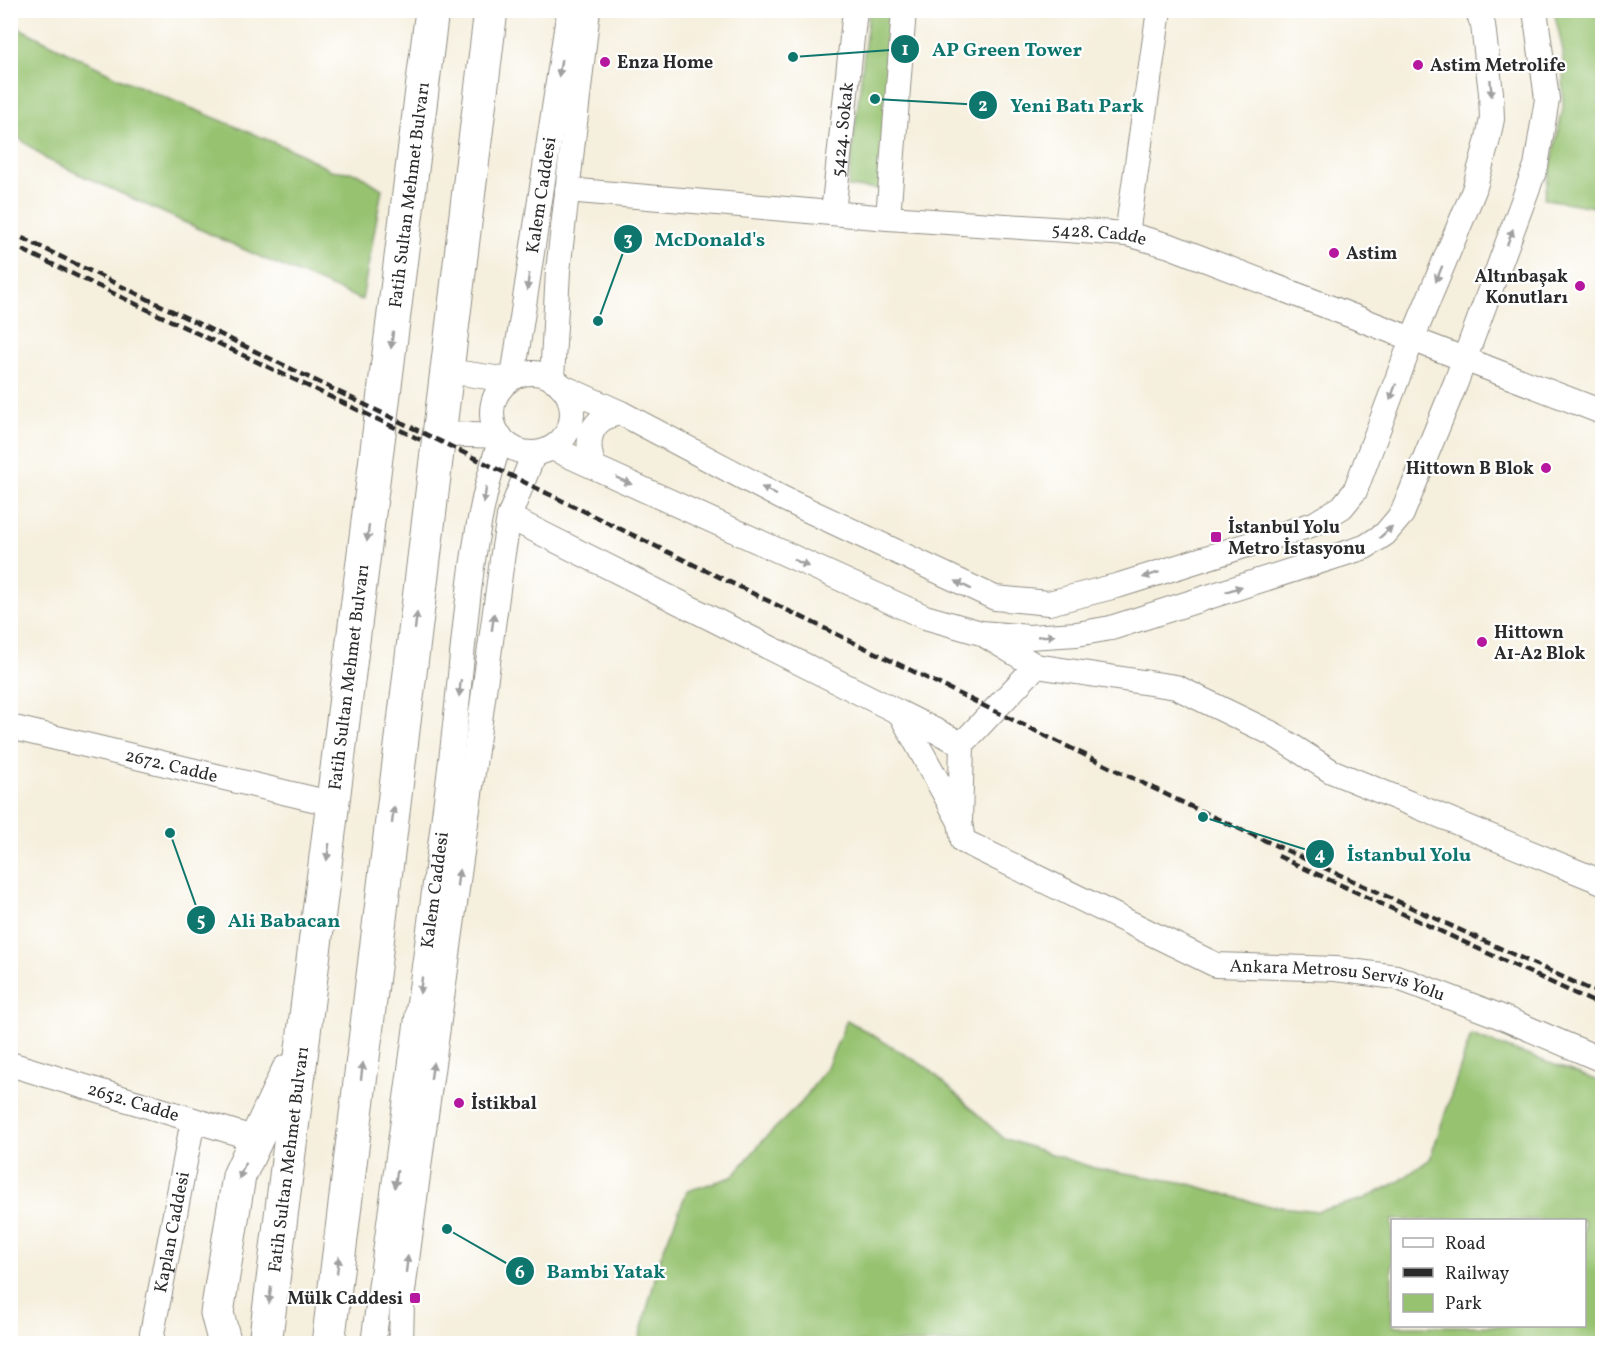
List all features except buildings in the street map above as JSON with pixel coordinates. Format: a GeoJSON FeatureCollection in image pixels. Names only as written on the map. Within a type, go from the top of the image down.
{"type":"FeatureCollection","features":[{"type":"Feature","properties":{"kind":"highway","name":"Fatih Sultan Mehmet Bulvarı"},"geometry":{"type":"LineString","coordinates":[[265,1344],[432,10]]}},
{"type":"Feature","properties":{"kind":"highway"},"geometry":{"type":"LineString","coordinates":[[328,1344],[491,10]]}},
{"type":"Feature","properties":{"kind":"highway"},"geometry":{"type":"LineString","coordinates":[[225,1344],[217,1313],[239,1176],[302,1042]]}},
{"type":"Feature","properties":{"kind":"street","name":"Kalem Caddesi"},"geometry":{"type":"LineString","coordinates":[[511,379],[569,10]]}},
{"type":"Feature","properties":{"kind":"street","name":"Kalem Caddesi"},"geometry":{"type":"LineString","coordinates":[[557,382],[553,331],[588,10]]}},
{"type":"Feature","properties":{"kind":"street","name":"5424. Sokak"},"geometry":{"type":"LineString","coordinates":[[833,213],[855,10]]}},
{"type":"Feature","properties":{"kind":"street"},"geometry":{"type":"LineString","coordinates":[[888,218],[904,10]]}},
{"type":"Feature","properties":{"kind":"street"},"geometry":{"type":"LineString","coordinates":[[1127,234],[1160,10]]}},
{"type":"Feature","properties":{"kind":"street"},"geometry":{"type":"LineString","coordinates":[[447,371],[511,379],[529,373],[557,382],[621,412],[782,498],[979,593],[995,598],[1049,603],[1120,585],[1314,524],[1342,507],[1355,491],[1413,337],[1474,190],[1492,118],[1489,58],[1483,25],[1477,10]]}},
{"type":"Feature","properties":{"kind":"street"},"geometry":{"type":"LineString","coordinates":[[511,379],[494,398],[492,421],[500,438],[512,448],[543,451],[594,467],[925,617],[981,633],[1048,637],[1112,628],[1376,541],[1393,527],[1402,514],[1465,358],[1536,166],[1547,99],[1535,10]]}},
{"type":"Feature","properties":{"kind":"street","name":"5428. Cadde"},"geometry":{"type":"LineString","coordinates":[[567,190],[888,218],[1127,234],[1170,246],[1413,337],[1602,412]]}},
{"type":"Feature","properties":{"kind":"street"},"geometry":{"type":"LineString","coordinates":[[543,451],[562,440],[572,419],[568,396],[557,382]]}},
{"type":"Feature","properties":{"kind":"street"},"geometry":{"type":"LineString","coordinates":[[594,467],[588,450],[589,438],[597,423],[608,414],[621,412]]}},
{"type":"Feature","properties":{"kind":"street"},"geometry":{"type":"LineString","coordinates":[[439,434],[500,438]]}},
{"type":"Feature","properties":{"kind":"street","name":"Kalem Caddesi"},"geometry":{"type":"LineString","coordinates":[[373,1344],[437,870],[475,553],[488,474],[500,438]]}},
{"type":"Feature","properties":{"kind":"street","name":"Kalem Caddesi"},"geometry":{"type":"LineString","coordinates":[[401,1344],[402,1299],[422,1144],[509,517],[543,451]]}},
{"type":"Feature","properties":{"kind":"street"},"geometry":{"type":"LineString","coordinates":[[509,517],[963,744]]}},
{"type":"Feature","properties":{"kind":"street"},"geometry":{"type":"LineString","coordinates":[[981,633],[1036,666],[1176,687],[1273,734],[1331,771],[1602,882]]}},
{"type":"Feature","properties":{"kind":"street"},"geometry":{"type":"LineString","coordinates":[[960,822],[963,744],[1036,666]]}},
{"type":"Feature","properties":{"kind":"street"},"geometry":{"type":"LineString","coordinates":[[900,713],[960,822]]}},
{"type":"Feature","properties":{"kind":"street","name":"2672. Cadde"},"geometry":{"type":"LineString","coordinates":[[10,727],[334,804]]}},
{"type":"Feature","properties":{"kind":"street","name":"Ankara Metrosu Servis Yolu"},"geometry":{"type":"LineString","coordinates":[[960,822],[963,841],[1216,965],[1336,969],[1396,977],[1499,1016],[1602,1060]]}},
{"type":"Feature","properties":{"kind":"street","name":"2652. Cadde"},"geometry":{"type":"LineString","coordinates":[[10,1064],[256,1139]]}},
{"type":"Feature","properties":{"kind":"street","name":"Kaplan Caddesi"},"geometry":{"type":"LineString","coordinates":[[150,1344],[193,1120]]}},
{"type":"Feature","properties":{"kind":"green space"},"geometry":{"type":"Polygon","coordinates":[[[869,11],[901,11],[881,189],[848,187],[869,11]]]}},
{"type":"Feature","properties":{"kind":"green space"},"geometry":{"type":"Polygon","coordinates":[[[1554,11],[1602,11],[1602,208],[1544,199],[1563,108],[1563,51],[1554,11]]]}},
{"type":"Feature","properties":{"kind":"green space"},"geometry":{"type":"Polygon","coordinates":[[[11,24],[119,78],[297,152],[330,170],[357,173],[382,189],[362,300],[267,260],[46,159],[14,134],[10,129],[11,24]]]}},
{"type":"Feature","properties":{"kind":"green space"},"geometry":{"type":"Polygon","coordinates":[[[847,1020],[928,1068],[1003,1138],[1094,1168],[1186,1183],[1263,1205],[1318,1211],[1364,1199],[1398,1182],[1430,1159],[1471,1035],[1602,1082],[1602,1343],[638,1343],[661,1256],[687,1191],[732,1177],[765,1138],[802,1102],[828,1065],[847,1020]]]}},
{"type":"Feature","properties":{"kind":"railway"},"geometry":{"type":"LineString","coordinates":[[10,232],[1194,808],[1602,995]]}},
{"type":"Feature","properties":{"kind":"railway"},"geometry":{"type":"LineString","coordinates":[[10,244],[423,441]]}},
{"type":"Feature","properties":{"kind":"railway"},"geometry":{"type":"LineString","coordinates":[[1278,856],[1602,1006]]}},
{"type":"Feature","properties":{"kind":"place","name":"AP Green Tower"},"geometry":{"type":"Point","coordinates":[793,57]}},
{"type":"Feature","properties":{"kind":"place","name":"Enza Home"},"geometry":{"type":"Point","coordinates":[605,62]}},
{"type":"Feature","properties":{"kind":"place","name":"Astim Metrolife"},"geometry":{"type":"Point","coordinates":[1418,65]}},
{"type":"Feature","properties":{"kind":"place","name":"Yeni Batı Park"},"geometry":{"type":"Point","coordinates":[875,99]}},
{"type":"Feature","properties":{"kind":"place","name":"Astim"},"geometry":{"type":"Point","coordinates":[1334,253]}},
{"type":"Feature","properties":{"kind":"place","name":"Altınbaşak Konutları"},"geometry":{"type":"Point","coordinates":[1580,286]}},
{"type":"Feature","properties":{"kind":"place","name":"McDonald's"},"geometry":{"type":"Point","coordinates":[598,321]}},
{"type":"Feature","properties":{"kind":"place","name":"Hittown B Blok"},"geometry":{"type":"Point","coordinates":[1546,468]}},
{"type":"Feature","properties":{"kind":"place","name":"İstanbul Yolu Metro İstasyonu"},"geometry":{"type":"Point","coordinates":[1216,537]}},
{"type":"Feature","properties":{"kind":"place","name":"Hittown A1-A2 Blok"},"geometry":{"type":"Point","coordinates":[1482,642]}},
{"type":"Feature","properties":{"kind":"place","name":"İstanbul Yolu"},"geometry":{"type":"Point","coordinates":[1203,817]}},
{"type":"Feature","properties":{"kind":"place","name":"Ali Babacan"},"geometry":{"type":"Point","coordinates":[170,833]}},
{"type":"Feature","properties":{"kind":"place","name":"İstikbal"},"geometry":{"type":"Point","coordinates":[459,1103]}},
{"type":"Feature","properties":{"kind":"place","name":"Bambi Yatak"},"geometry":{"type":"Point","coordinates":[447,1229]}},
{"type":"Feature","properties":{"kind":"place","name":"Mülk Caddesi"},"geometry":{"type":"Point","coordinates":[415,1298]}}]}
